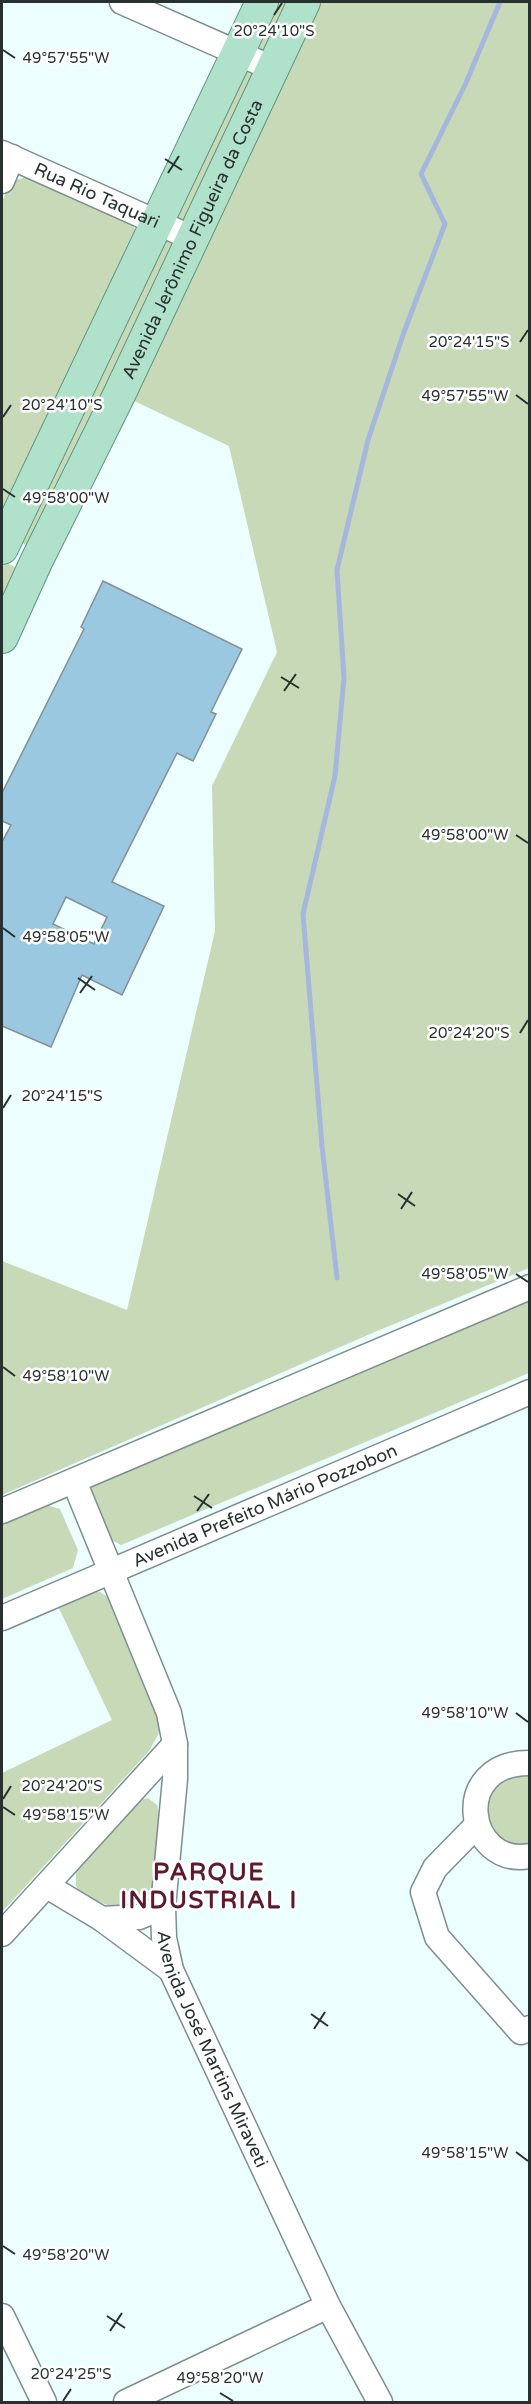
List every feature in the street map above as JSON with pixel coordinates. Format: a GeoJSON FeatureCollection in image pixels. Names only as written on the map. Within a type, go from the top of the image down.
{"type":"FeatureCollection","features":[{"type":"Feature","properties":{"kind":"main road"},"geometry":{"type":"LineString","coordinates":[[2,545],[262,2]]}},
{"type":"Feature","properties":{"kind":"main road","name":"Avenida Jerônimo Figueira da Costa"},"geometry":{"type":"LineString","coordinates":[[2,637],[304,2]]}},
{"type":"Feature","properties":{"kind":"street"},"geometry":{"type":"LineString","coordinates":[[122,2],[274,69]]}},
{"type":"Feature","properties":{"kind":"street"},"geometry":{"type":"LineString","coordinates":[[2,181],[7,155]]}},
{"type":"Feature","properties":{"kind":"street","name":"Rua Rio Taquari"},"geometry":{"type":"LineString","coordinates":[[7,155],[192,238]]}},
{"type":"Feature","properties":{"kind":"street"},"geometry":{"type":"LineString","coordinates":[[2,545],[36,562]]}},
{"type":"Feature","properties":{"kind":"street"},"geometry":{"type":"LineString","coordinates":[[2,1511],[530,1287]]}},
{"type":"Feature","properties":{"kind":"street","name":"Avenida Prefeito Mário Pozzobon"},"geometry":{"type":"LineString","coordinates":[[2,1618],[530,1392]]}},
{"type":"Feature","properties":{"kind":"street","name":"Avenida José Martins Miraveti"},"geometry":{"type":"LineString","coordinates":[[74,1481],[169,1713],[175,1744],[175,1779],[163,1907],[164,1938],[171,1970],[328,2306],[380,2403]]}},
{"type":"Feature","properties":{"kind":"street"},"geometry":{"type":"LineString","coordinates":[[2,1934],[175,1744]]}},
{"type":"Feature","properties":{"kind":"street"},"geometry":{"type":"LineString","coordinates":[[530,1763],[516,1763],[502,1767],[486,1780],[476,1798],[474,1811],[477,1825],[484,1839],[496,1850],[510,1856],[530,1856]]}},
{"type":"Feature","properties":{"kind":"street"},"geometry":{"type":"LineString","coordinates":[[477,1825],[435,1868],[423,1892],[437,1937],[521,2032],[530,2028]]}},
{"type":"Feature","properties":{"kind":"street"},"geometry":{"type":"LineString","coordinates":[[47,1886],[102,1919],[171,1970]]}},
{"type":"Feature","properties":{"kind":"street"},"geometry":{"type":"LineString","coordinates":[[102,1919],[138,1917],[163,1907]]}},
{"type":"Feature","properties":{"kind":"street"},"geometry":{"type":"LineString","coordinates":[[126,2403],[328,2306]]}},
{"type":"Feature","properties":{"kind":"street"},"geometry":{"type":"LineString","coordinates":[[2,2316],[44,2403]]}},
{"type":"Feature","properties":{"kind":"green space"},"geometry":{"type":"Polygon","coordinates":[[[267,2],[298,2],[263,54],[253,48],[267,2]]]}},
{"type":"Feature","properties":{"kind":"green space"},"geometry":{"type":"Polygon","coordinates":[[[317,2],[529,2],[529,1268],[370,1334],[2,1495],[2,1261],[127,1310],[215,931],[212,786],[277,652],[229,446],[130,399],[317,2]]]}},
{"type":"Feature","properties":{"kind":"green space"},"geometry":{"type":"Polygon","coordinates":[[[248,67],[257,71],[193,220],[182,223],[171,219],[248,67]]]}},
{"type":"Feature","properties":{"kind":"green space"},"geometry":{"type":"Polygon","coordinates":[[[29,176],[130,221],[138,234],[2,508],[2,202],[10,182],[29,176]]]}},
{"type":"Feature","properties":{"kind":"green space"},"geometry":{"type":"Polygon","coordinates":[[[162,236],[176,242],[28,546],[18,541],[162,236]]]}},
{"type":"Feature","properties":{"kind":"green space"},"geometry":{"type":"Polygon","coordinates":[[[7,563],[18,569],[2,623],[2,567],[7,563]]]}},
{"type":"Feature","properties":{"kind":"green space"},"geometry":{"type":"Polygon","coordinates":[[[529,1294],[529,1373],[121,1545],[103,1536],[88,1498],[96,1478],[529,1294]]]}},
{"type":"Feature","properties":{"kind":"green space"},"geometry":{"type":"Polygon","coordinates":[[[43,1504],[60,1509],[78,1550],[73,1568],[2,1599],[2,1523],[43,1504]]]}},
{"type":"Feature","properties":{"kind":"green space"},"geometry":{"type":"Polygon","coordinates":[[[86,1592],[100,1592],[109,1598],[159,1719],[159,1733],[149,1751],[2,1912],[2,1773],[112,1720],[57,1604],[86,1592]]]}},
{"type":"Feature","properties":{"kind":"green space"},"geometry":{"type":"Polygon","coordinates":[[[529,1771],[529,1849],[504,1846],[482,1815],[490,1785],[529,1771]]]}},
{"type":"Feature","properties":{"kind":"green space"},"geometry":{"type":"Polygon","coordinates":[[[148,1798],[157,1805],[159,1825],[153,1881],[147,1900],[134,1907],[115,1908],[82,1895],[76,1886],[76,1869],[136,1801],[148,1798]]]}},
{"type":"Feature","properties":{"kind":"building"},"geometry":{"type":"Polygon","coordinates":[[[103,581],[242,649],[211,712],[216,714],[193,761],[177,753],[112,882],[164,906],[122,995],[82,975],[51,1047],[2,1026],[2,842],[11,825],[2,821],[2,793],[84,629],[81,627],[103,581]],[[66,897],[53,924],[94,944],[107,917],[66,897]]]}},
{"type":"Feature","properties":{"kind":"waterway"},"geometry":{"type":"LineString","coordinates":[[337,1278],[322,1146],[303,914],[335,776],[344,678],[337,570],[368,440],[404,332],[445,224],[421,174],[465,85],[500,2]]}},
{"type":"Feature","properties":{"kind":"district","name":"PARQUE INDUSTRIAL I"},"geometry":{"type":"Point","coordinates":[209,1886]}}]}
